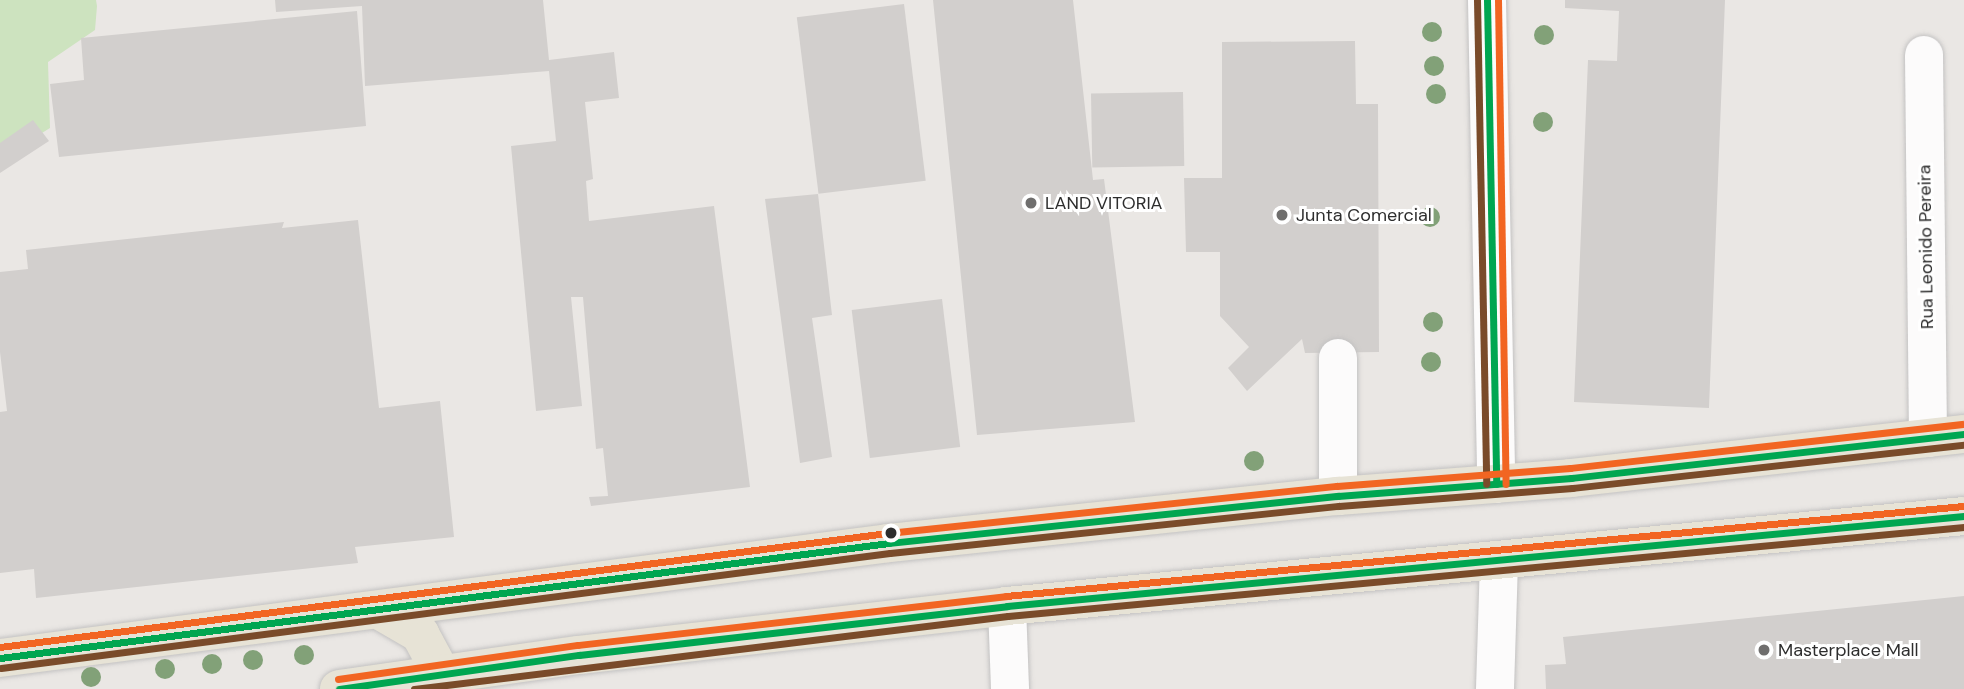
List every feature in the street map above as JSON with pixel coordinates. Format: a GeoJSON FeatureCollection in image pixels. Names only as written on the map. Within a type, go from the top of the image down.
{"type":"FeatureCollection","features":[{"type":"Feature","properties":{"kind":"main road"},"geometry":{"type":"LineString","coordinates":[[0,658],[888,543],[1338,496],[1496,484],[1946,436]]}},
{"type":"Feature","properties":{"kind":"main road"},"geometry":{"type":"LineString","coordinates":[[339,689],[441,681],[579,655],[1007,606],[1964,516]]}},
{"type":"Feature","properties":{"kind":"main road"},"geometry":{"type":"LineString","coordinates":[[379,610],[420,634],[441,681]]}},
{"type":"Feature","properties":{"kind":"main road"},"geometry":{"type":"LineString","coordinates":[[544,689],[579,655]]}},
{"type":"Feature","properties":{"kind":"street"},"geometry":{"type":"LineString","coordinates":[[1487,0],[1496,484]]}},
{"type":"Feature","properties":{"kind":"street","name":"Rua Leonido Pereira"},"geometry":{"type":"LineString","coordinates":[[1924,55],[1946,436]]}},
{"type":"Feature","properties":{"kind":"street"},"geometry":{"type":"LineString","coordinates":[[1338,358],[1338,496]]}},
{"type":"Feature","properties":{"kind":"street"},"geometry":{"type":"LineString","coordinates":[[1495,689],[1499,560]]}},
{"type":"Feature","properties":{"kind":"street"},"geometry":{"type":"LineString","coordinates":[[1007,606],[1010,689]]}},
{"type":"Feature","properties":{"kind":"green space"},"geometry":{"type":"Polygon","coordinates":[[[0,0],[96,0],[97,6],[95,30],[48,62],[50,128],[0,159],[0,0]]]}},
{"type":"Feature","properties":{"kind":"building"},"geometry":{"type":"Polygon","coordinates":[[[275,0],[543,0],[549,60],[614,52],[619,98],[585,102],[593,179],[586,181],[589,221],[714,206],[750,487],[591,506],[589,497],[608,496],[603,448],[596,449],[583,297],[571,297],[582,406],[536,411],[511,146],[556,141],[549,71],[365,86],[362,6],[276,12],[275,0]]]}},
{"type":"Feature","properties":{"kind":"building","name":"LAND VITORIA"},"geometry":{"type":"Polygon","coordinates":[[[933,0],[1073,0],[1093,180],[1104,179],[1135,422],[977,435],[933,0]]]}},
{"type":"Feature","properties":{"kind":"building"},"geometry":{"type":"Polygon","coordinates":[[[1565,0],[1725,0],[1709,408],[1574,402],[1588,60],[1617,61],[1619,11],[1565,8],[1565,0]]]}},
{"type":"Feature","properties":{"kind":"building"},"geometry":{"type":"Polygon","coordinates":[[[904,4],[926,181],[818,194],[797,17],[904,4]]]}},
{"type":"Feature","properties":{"kind":"building"},"geometry":{"type":"Polygon","coordinates":[[[357,11],[366,126],[59,157],[50,84],[84,80],[81,38],[357,11]]]}},
{"type":"Feature","properties":{"kind":"building","name":"Junta Comercial"},"geometry":{"type":"Polygon","coordinates":[[[1355,41],[1356,104],[1378,104],[1379,352],[1305,353],[1302,339],[1247,391],[1228,368],[1249,347],[1220,316],[1220,252],[1186,252],[1184,178],[1222,178],[1222,42],[1355,41]]]}},
{"type":"Feature","properties":{"kind":"building"},"geometry":{"type":"Polygon","coordinates":[[[1183,92],[1184,166],[1092,168],[1091,94],[1183,92]]]}},
{"type":"Feature","properties":{"kind":"building"},"geometry":{"type":"Polygon","coordinates":[[[33,120],[49,141],[0,173],[0,143],[33,120]]]}},
{"type":"Feature","properties":{"kind":"building"},"geometry":{"type":"Polygon","coordinates":[[[818,194],[832,315],[812,318],[832,457],[800,463],[765,199],[818,194]]]}},
{"type":"Feature","properties":{"kind":"building"},"geometry":{"type":"Polygon","coordinates":[[[358,220],[379,408],[440,401],[454,537],[355,547],[358,563],[36,598],[34,569],[0,573],[0,412],[7,411],[0,352],[0,272],[28,269],[26,250],[284,222],[282,228],[358,220]]]}},
{"type":"Feature","properties":{"kind":"building"},"geometry":{"type":"Polygon","coordinates":[[[942,299],[960,447],[870,458],[852,310],[942,299]]]}},
{"type":"Feature","properties":{"kind":"building","name":"Masterplace Mall"},"geometry":{"type":"Polygon","coordinates":[[[1964,596],[1964,689],[1546,689],[1545,665],[1566,664],[1563,637],[1964,596]]]}},
{"type":"Feature","properties":{"kind":"transit line"},"geometry":{"type":"LineString","coordinates":[[1477,0],[1486,484]]}},
{"type":"Feature","properties":{"kind":"transit line"},"geometry":{"type":"LineString","coordinates":[[1487,0],[1496,484]]}},
{"type":"Feature","properties":{"kind":"transit line"},"geometry":{"type":"LineString","coordinates":[[1498,0],[1506,484]]}},
{"type":"Feature","properties":{"kind":"transit line"},"geometry":{"type":"LineString","coordinates":[[0,647],[888,533],[1337,486],[1570,468],[1963,424]]}},
{"type":"Feature","properties":{"kind":"transit line"},"geometry":{"type":"LineString","coordinates":[[0,658],[889,543],[1338,496],[1571,478],[1964,434]]}},
{"type":"Feature","properties":{"kind":"transit line"},"geometry":{"type":"LineString","coordinates":[[1,668],[890,553],[1339,506],[1572,488],[1964,445]]}},
{"type":"Feature","properties":{"kind":"transit line"},"geometry":{"type":"LineString","coordinates":[[338,679],[578,645],[1006,596],[1963,506]]}},
{"type":"Feature","properties":{"kind":"transit line"},"geometry":{"type":"LineString","coordinates":[[339,689],[579,655],[1007,606],[1964,516]]}},
{"type":"Feature","properties":{"kind":"transit line"},"geometry":{"type":"LineString","coordinates":[[414,689],[1008,616],[1964,527]]}},
{"type":"Feature","properties":{"kind":"place","name":"LAND VITORIA"},"geometry":{"type":"Point","coordinates":[1031,203]}},
{"type":"Feature","properties":{"kind":"place","name":"Junta Comercial"},"geometry":{"type":"Point","coordinates":[1282,215]}},
{"type":"Feature","properties":{"kind":"place","name":"Masterplace Mall"},"geometry":{"type":"Point","coordinates":[1764,650]}}]}
